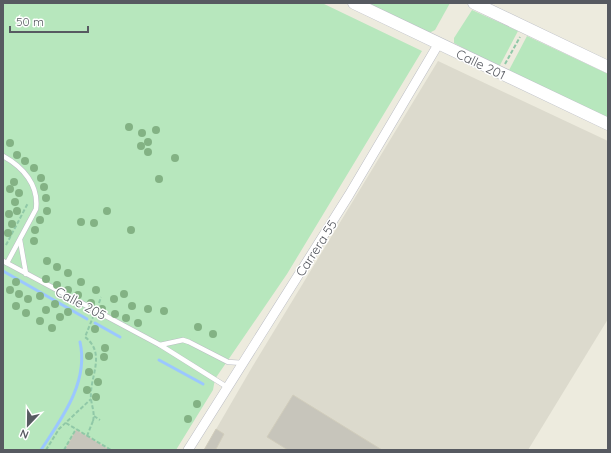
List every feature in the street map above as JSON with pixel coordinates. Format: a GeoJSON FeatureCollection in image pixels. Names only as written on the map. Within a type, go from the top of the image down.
{"type":"FeatureCollection","features":[{"type":"Feature","properties":{"kind":"main road","name":"Calle 201"},"geometry":{"type":"LineString","coordinates":[[354,3],[608,124]]}},
{"type":"Feature","properties":{"kind":"main road"},"geometry":{"type":"LineString","coordinates":[[474,3],[608,67]]}},
{"type":"Feature","properties":{"kind":"street","name":"Carrera 55"},"geometry":{"type":"LineString","coordinates":[[188,450],[227,386],[349,196],[439,43]]}},
{"type":"Feature","properties":{"kind":"lane"},"geometry":{"type":"LineString","coordinates":[[3,156],[26,174],[33,183],[37,199],[36,209],[20,240],[5,262]]}},
{"type":"Feature","properties":{"kind":"lane"},"geometry":{"type":"LineString","coordinates":[[20,240],[26,274]]}},
{"type":"Feature","properties":{"kind":"lane","name":"Calle 205"},"geometry":{"type":"LineString","coordinates":[[5,262],[160,345],[227,386]]}},
{"type":"Feature","properties":{"kind":"lane"},"geometry":{"type":"LineString","coordinates":[[160,345],[178,341],[189,342],[228,362],[243,363]]}},
{"type":"Feature","properties":{"kind":"path"},"geometry":{"type":"LineString","coordinates":[[503,69],[522,33]]}},
{"type":"Feature","properties":{"kind":"path"},"geometry":{"type":"LineString","coordinates":[[6,245],[28,205],[29,198]]}},
{"type":"Feature","properties":{"kind":"path"},"geometry":{"type":"LineString","coordinates":[[85,337],[94,344],[96,355],[91,399],[94,416],[87,436]]}},
{"type":"Feature","properties":{"kind":"path"},"geometry":{"type":"LineString","coordinates":[[46,450],[59,429],[91,399]]}},
{"type":"Feature","properties":{"kind":"path"},"geometry":{"type":"LineString","coordinates":[[94,416],[100,420]]}},
{"type":"Feature","properties":{"kind":"path"},"geometry":{"type":"LineString","coordinates":[[66,423],[111,450]]}},
{"type":"Feature","properties":{"kind":"path"},"geometry":{"type":"LineString","coordinates":[[64,450],[76,429]]}},
{"type":"Feature","properties":{"kind":"shaded area"},"geometry":{"type":"Polygon","coordinates":[[[438,61],[608,141],[608,319],[528,450],[204,450],[251,369],[438,61]]]}},
{"type":"Feature","properties":{"kind":"green space"},"geometry":{"type":"Polygon","coordinates":[[[3,3],[322,3],[422,51],[287,274],[215,379],[213,390],[176,450],[3,450],[3,3]]]}},
{"type":"Feature","properties":{"kind":"green space"},"geometry":{"type":"Polygon","coordinates":[[[365,3],[450,3],[435,30],[429,33],[365,3]]]}},
{"type":"Feature","properties":{"kind":"green space"},"geometry":{"type":"Polygon","coordinates":[[[472,10],[518,31],[499,67],[454,43],[454,38],[472,10]]]}},
{"type":"Feature","properties":{"kind":"green space"},"geometry":{"type":"Polygon","coordinates":[[[527,36],[608,74],[608,119],[508,72],[527,36]]]}},
{"type":"Feature","properties":{"kind":"building"},"geometry":{"type":"Polygon","coordinates":[[[293,395],[382,450],[288,450],[267,437],[293,395]]]}},
{"type":"Feature","properties":{"kind":"building"},"geometry":{"type":"Polygon","coordinates":[[[216,429],[224,434],[216,449],[204,450],[216,429]]]}},
{"type":"Feature","properties":{"kind":"building"},"geometry":{"type":"Polygon","coordinates":[[[76,430],[87,436],[110,450],[65,450],[76,430]]]}},
{"type":"Feature","properties":{"kind":"waterway"},"geometry":{"type":"LineString","coordinates":[[3,271],[87,319]]}},
{"type":"Feature","properties":{"kind":"waterway"},"geometry":{"type":"LineString","coordinates":[[95,323],[120,337]]}},
{"type":"Feature","properties":{"kind":"waterway"},"geometry":{"type":"LineString","coordinates":[[41,450],[72,399],[81,371],[82,357],[80,342]]}},
{"type":"Feature","properties":{"kind":"waterway"},"geometry":{"type":"LineString","coordinates":[[159,360],[203,384]]}}]}
